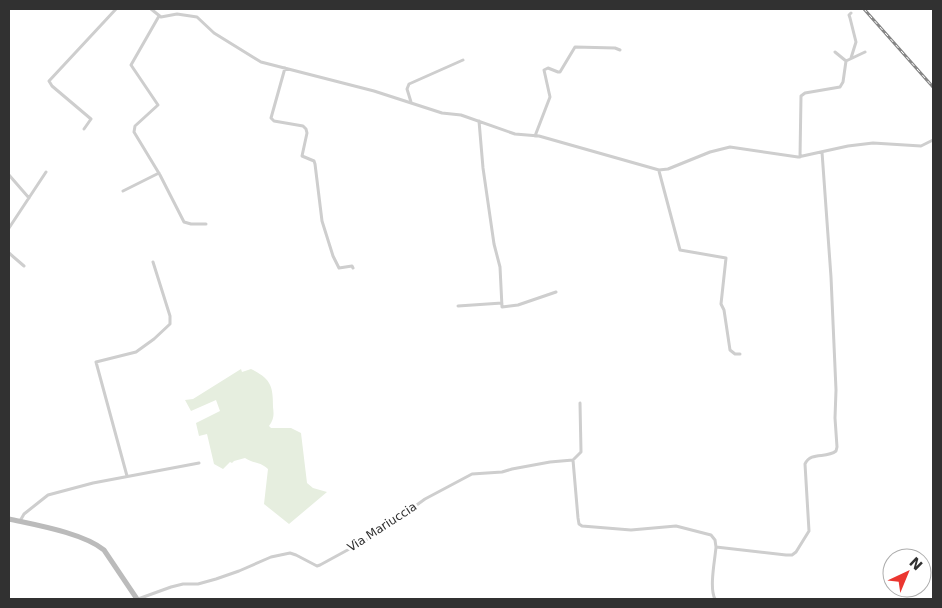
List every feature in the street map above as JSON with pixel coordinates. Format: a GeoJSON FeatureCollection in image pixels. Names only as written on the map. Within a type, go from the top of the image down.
{"type":"FeatureCollection","features":[{"type":"Feature","properties":{"kind":"main road"},"geometry":{"type":"LineString","coordinates":[[9,519],[84,538],[97,545],[104,550],[138,599]]}},
{"type":"Feature","properties":{"kind":"street"},"geometry":{"type":"LineString","coordinates":[[84,129],[91,119],[52,86],[49,80],[116,9]]}},
{"type":"Feature","properties":{"kind":"street"},"geometry":{"type":"LineString","coordinates":[[150,9],[159,16],[177,14],[198,17],[214,33],[261,62],[442,113],[461,116],[515,134],[535,136],[659,170],[668,169],[710,152],[730,147],[800,157],[848,146],[873,143],[921,146],[933,140]]}},
{"type":"Feature","properties":{"kind":"street"},"geometry":{"type":"LineString","coordinates":[[851,13],[850,18],[856,42],[851,58]]}},
{"type":"Feature","properties":{"kind":"street"},"geometry":{"type":"LineString","coordinates":[[159,16],[131,64],[158,104],[154,110],[135,126],[134,130],[184,222],[206,224]]}},
{"type":"Feature","properties":{"kind":"street"},"geometry":{"type":"LineString","coordinates":[[535,136],[550,97],[544,70],[548,68],[560,72],[575,47],[615,48],[620,50]]}},
{"type":"Feature","properties":{"kind":"street"},"geometry":{"type":"LineString","coordinates":[[835,52],[846,61]]}},
{"type":"Feature","properties":{"kind":"street"},"geometry":{"type":"LineString","coordinates":[[846,61],[865,52]]}},
{"type":"Feature","properties":{"kind":"street"},"geometry":{"type":"LineString","coordinates":[[412,103],[407,89],[408,84],[463,60]]}},
{"type":"Feature","properties":{"kind":"street"},"geometry":{"type":"LineString","coordinates":[[800,157],[801,96],[840,87],[843,82],[846,61]]}},
{"type":"Feature","properties":{"kind":"street"},"geometry":{"type":"LineString","coordinates":[[285,68],[271,118],[274,121],[306,128],[307,133],[302,155],[303,158],[314,161],[315,164],[322,221],[333,256],[339,268],[352,266],[353,268]]}},
{"type":"Feature","properties":{"kind":"street"},"geometry":{"type":"LineString","coordinates":[[478,121],[494,244],[500,267],[502,307],[556,292]]}},
{"type":"Feature","properties":{"kind":"street"},"geometry":{"type":"LineString","coordinates":[[716,547],[792,555],[809,531],[806,460],[812,456],[830,455],[836,451],[836,390],[831,277],[822,152]]}},
{"type":"Feature","properties":{"kind":"street"},"geometry":{"type":"LineString","coordinates":[[659,170],[680,250],[726,258],[722,304],[730,350],[735,354],[740,354]]}},
{"type":"Feature","properties":{"kind":"street"},"geometry":{"type":"LineString","coordinates":[[9,228],[46,172]]}},
{"type":"Feature","properties":{"kind":"street"},"geometry":{"type":"LineString","coordinates":[[123,191],[159,173]]}},
{"type":"Feature","properties":{"kind":"street"},"geometry":{"type":"LineString","coordinates":[[9,175],[29,198]]}},
{"type":"Feature","properties":{"kind":"street"},"geometry":{"type":"LineString","coordinates":[[9,253],[24,266]]}},
{"type":"Feature","properties":{"kind":"street"},"geometry":{"type":"LineString","coordinates":[[127,476],[96,362],[136,352],[170,324],[170,316],[154,262]]}},
{"type":"Feature","properties":{"kind":"street"},"geometry":{"type":"LineString","coordinates":[[458,306],[502,302]]}},
{"type":"Feature","properties":{"kind":"street"},"geometry":{"type":"LineString","coordinates":[[580,403],[582,452],[573,460],[578,522],[582,526],[631,530],[676,526],[711,534],[715,540],[716,547],[713,585],[715,599]]}},
{"type":"Feature","properties":{"kind":"street","name":"Via Mariuccia"},"geometry":{"type":"LineString","coordinates":[[138,599],[171,587],[183,584],[198,584],[216,579],[271,558],[290,553],[320,566],[375,534],[425,499],[472,474],[502,472],[550,462],[573,460]]}},
{"type":"Feature","properties":{"kind":"street"},"geometry":{"type":"LineString","coordinates":[[20,522],[24,514],[48,495],[93,483],[199,463]]}},
{"type":"Feature","properties":{"kind":"green space"},"geometry":{"type":"Polygon","coordinates":[[[241,369],[242,372],[251,369],[263,376],[270,384],[274,412],[269,426],[271,428],[291,428],[301,433],[307,483],[313,488],[327,492],[289,524],[264,504],[268,469],[245,458],[230,462],[223,469],[214,464],[207,434],[199,436],[196,423],[220,411],[216,400],[191,411],[185,400],[193,399],[241,369]]]}},
{"type":"Feature","properties":{"kind":"railway"},"geometry":{"type":"LineString","coordinates":[[864,9],[933,87]]}}]}
